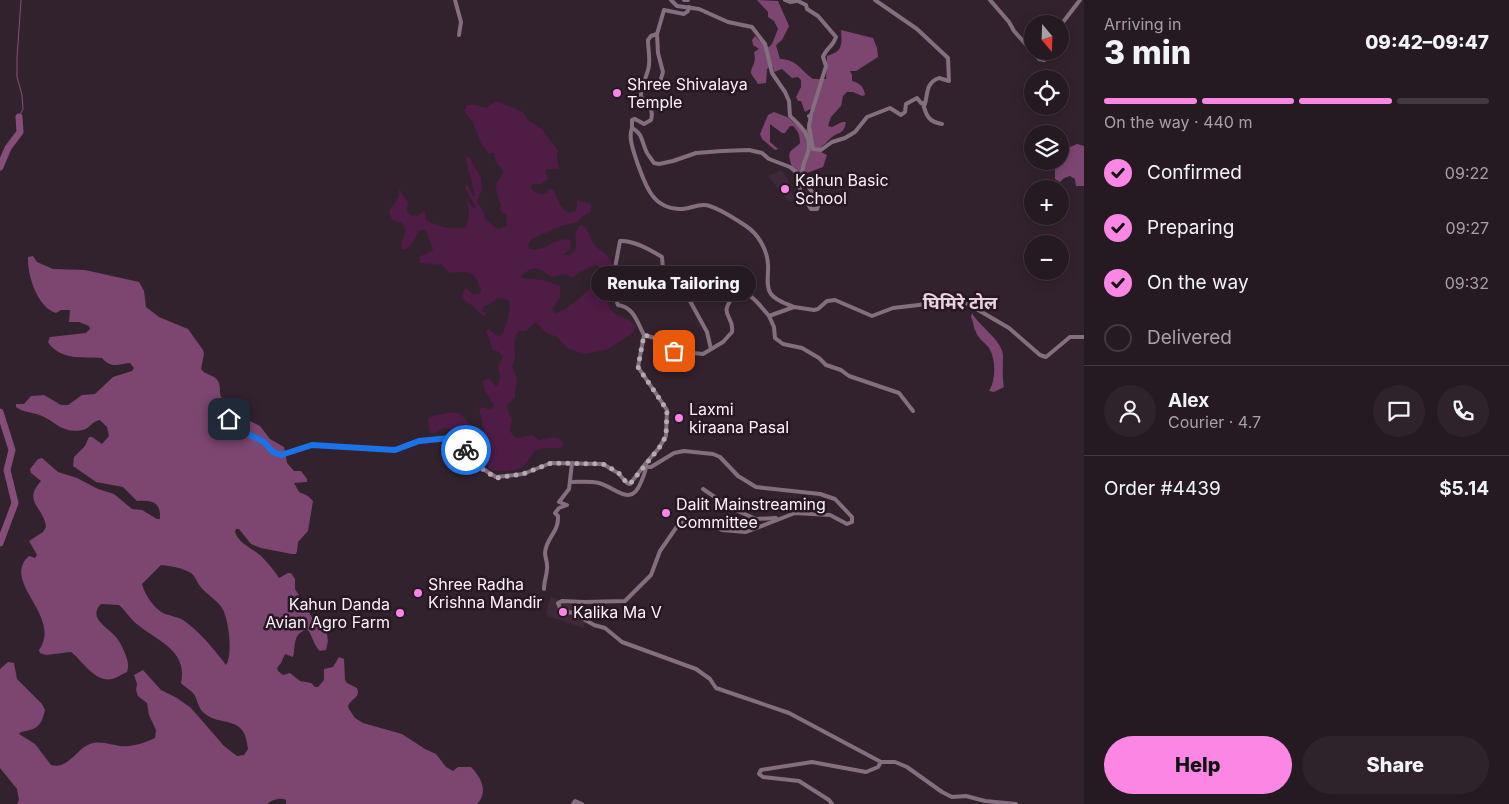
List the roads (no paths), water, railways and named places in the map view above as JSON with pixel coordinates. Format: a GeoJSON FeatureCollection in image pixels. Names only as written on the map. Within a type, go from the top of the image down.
{"type":"FeatureCollection","features":[{"type":"Feature","properties":{"kind":"street"},"geometry":{"type":"LineString","coordinates":[[455,0],[461,22],[459,35]]}},
{"type":"Feature","properties":{"kind":"street"},"geometry":{"type":"LineString","coordinates":[[671,0],[677,6],[699,10],[728,22],[752,27],[765,44],[772,73],[789,101],[790,116],[809,137]]}},
{"type":"Feature","properties":{"kind":"street"},"geometry":{"type":"LineString","coordinates":[[785,0],[790,2],[797,1],[806,5],[807,9],[818,16],[836,37],[834,45],[824,52],[823,57],[826,66],[811,115],[809,126],[813,149],[821,150],[832,142],[846,138],[855,132],[867,117],[890,108],[902,115],[905,112],[906,104],[917,98],[923,103],[930,119],[934,123],[942,124]]}},
{"type":"Feature","properties":{"kind":"street"},"geometry":{"type":"LineString","coordinates":[[874,0],[919,31],[948,58],[949,81],[940,78],[934,80],[927,88],[925,104],[923,103]]}},
{"type":"Feature","properties":{"kind":"street"},"geometry":{"type":"LineString","coordinates":[[882,5],[885,0]]}},
{"type":"Feature","properties":{"kind":"street"},"geometry":{"type":"LineString","coordinates":[[990,0],[1024,42]]}},
{"type":"Feature","properties":{"kind":"street"},"geometry":{"type":"LineString","coordinates":[[1068,15],[1080,0]]}},
{"type":"Feature","properties":{"kind":"street"},"geometry":{"type":"LineString","coordinates":[[662,88],[660,82],[663,72],[658,53],[657,34],[664,10],[684,14],[688,11],[688,7]]}},
{"type":"Feature","properties":{"kind":"street"},"geometry":{"type":"LineString","coordinates":[[657,34],[651,36],[648,40],[650,64],[646,81],[640,90],[641,97],[647,101],[650,107],[652,117],[648,123],[644,124],[635,119],[632,120],[631,137],[642,179],[655,200],[661,205],[680,210],[697,205],[709,206],[748,227],[760,240],[767,257],[768,288],[771,295],[794,308]]}},
{"type":"Feature","properties":{"kind":"street"},"geometry":{"type":"LineString","coordinates":[[632,128],[638,131],[654,163],[659,164],[696,154],[722,151],[748,150],[762,153],[769,159],[790,167],[796,172],[801,194],[811,209],[816,209],[820,204],[818,199],[810,192],[803,178],[802,165],[808,153],[808,116],[811,115]]}},
{"type":"Feature","properties":{"kind":"street"},"geometry":{"type":"LineString","coordinates":[[225,402],[229,419],[250,435],[264,442],[273,452],[281,455],[312,445],[395,450],[419,441],[450,438],[464,444],[470,461],[496,478],[523,474],[551,463],[603,464],[618,472],[630,484],[659,448],[666,436],[667,410],[638,367],[644,335],[630,309],[618,304],[615,296],[617,284],[615,268],[620,241],[627,240],[633,244],[646,247],[662,256],[663,269],[668,281],[677,293],[690,301],[707,332],[711,349]]}},
{"type":"Feature","properties":{"kind":"street"},"geometry":{"type":"LineString","coordinates":[[644,335],[658,339],[674,351],[703,354],[723,342],[732,332],[732,324],[726,316],[726,309],[730,300],[737,292],[745,291],[769,316],[774,327],[775,338],[783,344],[802,348],[819,358],[826,365],[841,370],[849,376],[899,393],[913,411]]}},
{"type":"Feature","properties":{"kind":"street"},"geometry":{"type":"LineString","coordinates":[[769,316],[794,308],[818,310],[826,301],[835,300],[872,316],[893,308],[961,300],[1009,328],[1040,355],[1046,357],[1070,337],[1084,337]]}},
{"type":"Feature","properties":{"kind":"street"},"geometry":{"type":"LineString","coordinates":[[646,465],[651,467],[674,453],[684,451],[713,454],[720,457],[738,476],[756,487],[820,494],[834,499],[852,518],[852,522],[848,524],[830,515],[795,513],[746,532],[722,530],[698,519],[690,520],[678,525],[660,552],[651,575],[625,601],[562,601],[558,604],[560,608],[573,613],[594,626],[605,628],[622,642],[696,668],[710,679],[716,688],[789,714],[881,762],[895,762],[907,767],[942,792],[952,796],[1016,804]]}},
{"type":"Feature","properties":{"kind":"street"},"geometry":{"type":"LineString","coordinates":[[544,589],[544,579],[548,567],[545,553],[550,537],[555,533],[559,525],[558,516],[555,513],[559,508],[567,505],[559,502],[568,492],[571,482],[572,463]]}},
{"type":"Feature","properties":{"kind":"street"},"geometry":{"type":"LineString","coordinates":[[571,482],[591,481],[627,496],[632,495],[638,491],[646,465]]}},
{"type":"Feature","properties":{"kind":"street"},"geometry":{"type":"LineString","coordinates":[[703,489],[731,508],[756,519],[778,518]]}},
{"type":"Feature","properties":{"kind":"street"},"geometry":{"type":"LineString","coordinates":[[832,804],[829,800],[799,781],[763,777],[759,774],[761,770],[812,762],[866,772],[878,767],[881,762]]}},
{"type":"Feature","properties":{"kind":"street"},"geometry":{"type":"LineString","coordinates":[[573,804],[575,801],[582,804]]}},
{"type":"Feature","properties":{"kind":"waterway"},"geometry":{"type":"LineString","coordinates":[[19,117],[23,109],[22,95],[17,77],[21,0]]}},
{"type":"Feature","properties":{"kind":"waterway"},"geometry":{"type":"LineString","coordinates":[[0,167],[8,148],[20,132],[19,117]]}},
{"type":"Feature","properties":{"kind":"waterway"},"geometry":{"type":"LineString","coordinates":[[0,412],[12,450],[7,470],[15,503],[0,543]]}},
{"type":"Feature","properties":{"kind":"place","name":"Shree Shivalaya Temple"},"geometry":{"type":"Point","coordinates":[617,93]}},
{"type":"Feature","properties":{"kind":"place","name":"Kahun Basic School"},"geometry":{"type":"Point","coordinates":[785,189]}},
{"type":"Feature","properties":{"kind":"place","name":"Renuka Tailoring"},"geometry":{"type":"Point","coordinates":[674,351]}},
{"type":"Feature","properties":{"kind":"place","name":"Laxmi kiraana Pasal"},"geometry":{"type":"Point","coordinates":[679,418]}},
{"type":"Feature","properties":{"kind":"place","name":"Dalit Mainstreaming Committee"},"geometry":{"type":"Point","coordinates":[666,513]}},
{"type":"Feature","properties":{"kind":"place","name":"Shree Radha Krishna Mandir"},"geometry":{"type":"Point","coordinates":[418,593]}},
{"type":"Feature","properties":{"kind":"place","name":"Kalika Ma V"},"geometry":{"type":"Point","coordinates":[563,612]}},
{"type":"Feature","properties":{"kind":"place","name":"Kahun Danda Avian Agro Farm"},"geometry":{"type":"Point","coordinates":[400,613]}},
{"type":"Feature","properties":{"kind":"district","name":"घिमिरे टोल"},"geometry":{"type":"Point","coordinates":[960,302]}}]}
